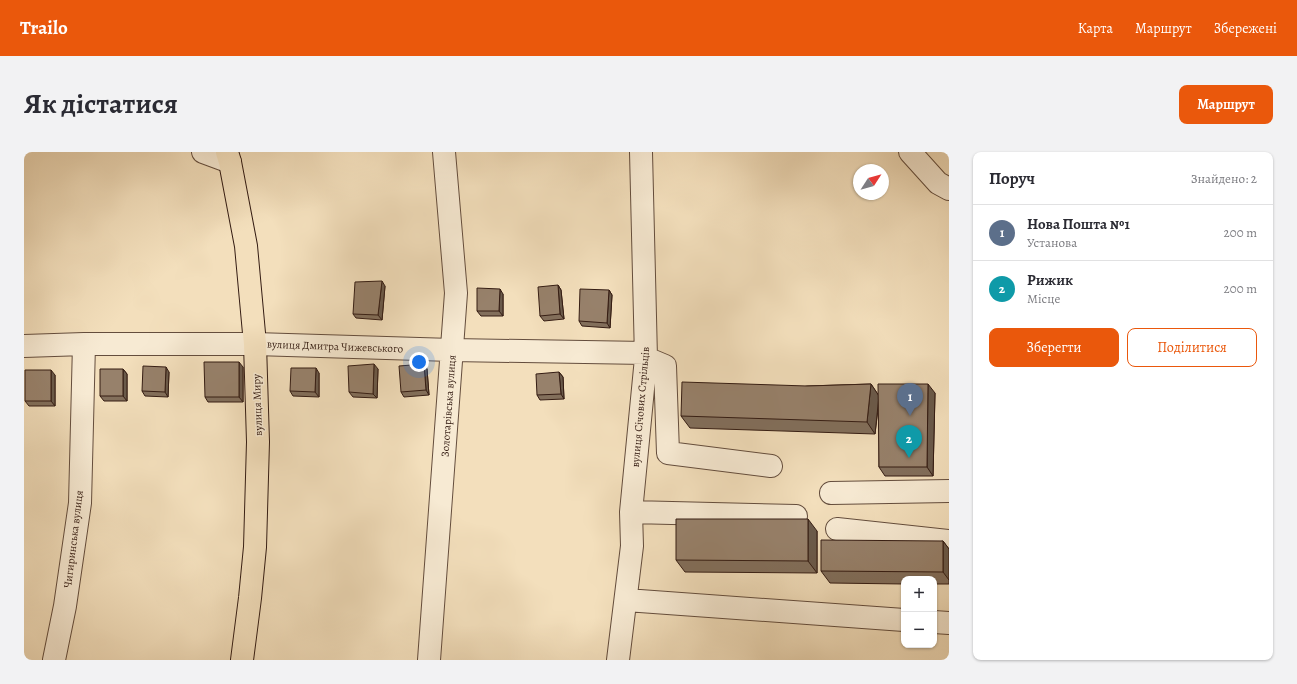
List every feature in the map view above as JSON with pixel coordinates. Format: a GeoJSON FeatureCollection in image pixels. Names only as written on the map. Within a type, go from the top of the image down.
{"type":"FeatureCollection","features":[{"type":"Feature","properties":{"kind":"main road","name":"вулиця Миру"},"geometry":{"type":"LineString","coordinates":[[228,157],[246,246],[255,344],[258,442],[255,548],[242,660]]}},
{"type":"Feature","properties":{"kind":"street"},"geometry":{"type":"LineString","coordinates":[[203,152],[228,157]]}},
{"type":"Feature","properties":{"kind":"street","name":"Золотарівська вулиця"},"geometry":{"type":"LineString","coordinates":[[429,660],[456,293],[444,152]]}},
{"type":"Feature","properties":{"kind":"street","name":"вулиця Січових Стрільців"},"geometry":{"type":"LineString","coordinates":[[618,660],[632,546],[631,512],[646,356],[641,152]]}},
{"type":"Feature","properties":{"kind":"street"},"geometry":{"type":"LineString","coordinates":[[910,152],[938,183],[949,189]]}},
{"type":"Feature","properties":{"kind":"street","name":"вулиця Дмитра Чижевського"},"geometry":{"type":"LineString","coordinates":[[24,346],[84,344],[255,344],[646,356]]}},
{"type":"Feature","properties":{"kind":"street","name":"Чигиринська вулиця"},"geometry":{"type":"LineString","coordinates":[[54,660],[65,606],[80,503],[84,344]]}},
{"type":"Feature","properties":{"kind":"street"},"geometry":{"type":"LineString","coordinates":[[646,356],[665,366],[668,453],[770,466]]}},
{"type":"Feature","properties":{"kind":"street"},"geometry":{"type":"LineString","coordinates":[[831,493],[949,491]]}},
{"type":"Feature","properties":{"kind":"street"},"geometry":{"type":"LineString","coordinates":[[631,512],[796,516]]}},
{"type":"Feature","properties":{"kind":"street"},"geometry":{"type":"LineString","coordinates":[[837,529],[949,541]]}},
{"type":"Feature","properties":{"kind":"street"},"geometry":{"type":"LineString","coordinates":[[626,600],[901,620]]}},
{"type":"Feature","properties":{"kind":"street"},"geometry":{"type":"LineString","coordinates":[[937,622],[949,623]]}},
{"type":"Feature","properties":{"kind":"building"},"geometry":{"type":"Polygon","coordinates":[[[382,281],[378,315],[353,314],[355,282],[382,281]]]}},
{"type":"Feature","properties":{"kind":"building"},"geometry":{"type":"Polygon","coordinates":[[[558,285],[560,314],[540,316],[538,287],[558,285]]]}},
{"type":"Feature","properties":{"kind":"building"},"geometry":{"type":"Polygon","coordinates":[[[477,288],[500,289],[499,311],[477,311],[477,288]]]}},
{"type":"Feature","properties":{"kind":"building"},"geometry":{"type":"Polygon","coordinates":[[[580,289],[609,290],[607,323],[579,321],[580,289]]]}},
{"type":"Feature","properties":{"kind":"building"},"geometry":{"type":"Polygon","coordinates":[[[204,362],[239,362],[239,397],[205,397],[204,362]]]}},
{"type":"Feature","properties":{"kind":"building"},"geometry":{"type":"Polygon","coordinates":[[[374,364],[373,394],[349,392],[348,366],[374,364]]]}},
{"type":"Feature","properties":{"kind":"building"},"geometry":{"type":"Polygon","coordinates":[[[424,364],[426,390],[401,392],[399,366],[424,364]]]}},
{"type":"Feature","properties":{"kind":"building"},"geometry":{"type":"Polygon","coordinates":[[[143,366],[166,367],[165,392],[142,391],[143,366]]]}},
{"type":"Feature","properties":{"kind":"building"},"geometry":{"type":"Polygon","coordinates":[[[291,368],[316,368],[315,392],[290,391],[291,368]]]}},
{"type":"Feature","properties":{"kind":"building"},"geometry":{"type":"Polygon","coordinates":[[[100,369],[123,369],[123,396],[100,396],[100,369]]]}},
{"type":"Feature","properties":{"kind":"building"},"geometry":{"type":"Polygon","coordinates":[[[25,370],[51,370],[51,401],[25,401],[25,370]]]}},
{"type":"Feature","properties":{"kind":"building"},"geometry":{"type":"Polygon","coordinates":[[[559,372],[561,394],[537,395],[536,374],[559,372]]]}},
{"type":"Feature","properties":{"kind":"building"},"geometry":{"type":"Polygon","coordinates":[[[682,382],[807,386],[871,384],[867,422],[681,416],[682,382]]]}},
{"type":"Feature","properties":{"kind":"building"},"geometry":{"type":"Polygon","coordinates":[[[878,384],[928,384],[927,467],[879,467],[878,384]]]}},
{"type":"Feature","properties":{"kind":"building"},"geometry":{"type":"Polygon","coordinates":[[[676,519],[808,519],[808,561],[676,560],[676,519]]]}},
{"type":"Feature","properties":{"kind":"building"},"geometry":{"type":"Polygon","coordinates":[[[821,540],[943,541],[943,572],[821,571],[821,540]]]}},
{"type":"Feature","properties":{"kind":"place","name":"Нова Пошта №1"},"geometry":{"type":"Point","coordinates":[910,416]}},
{"type":"Feature","properties":{"kind":"place","name":"Рижик"},"geometry":{"type":"Point","coordinates":[909,458]}}]}
